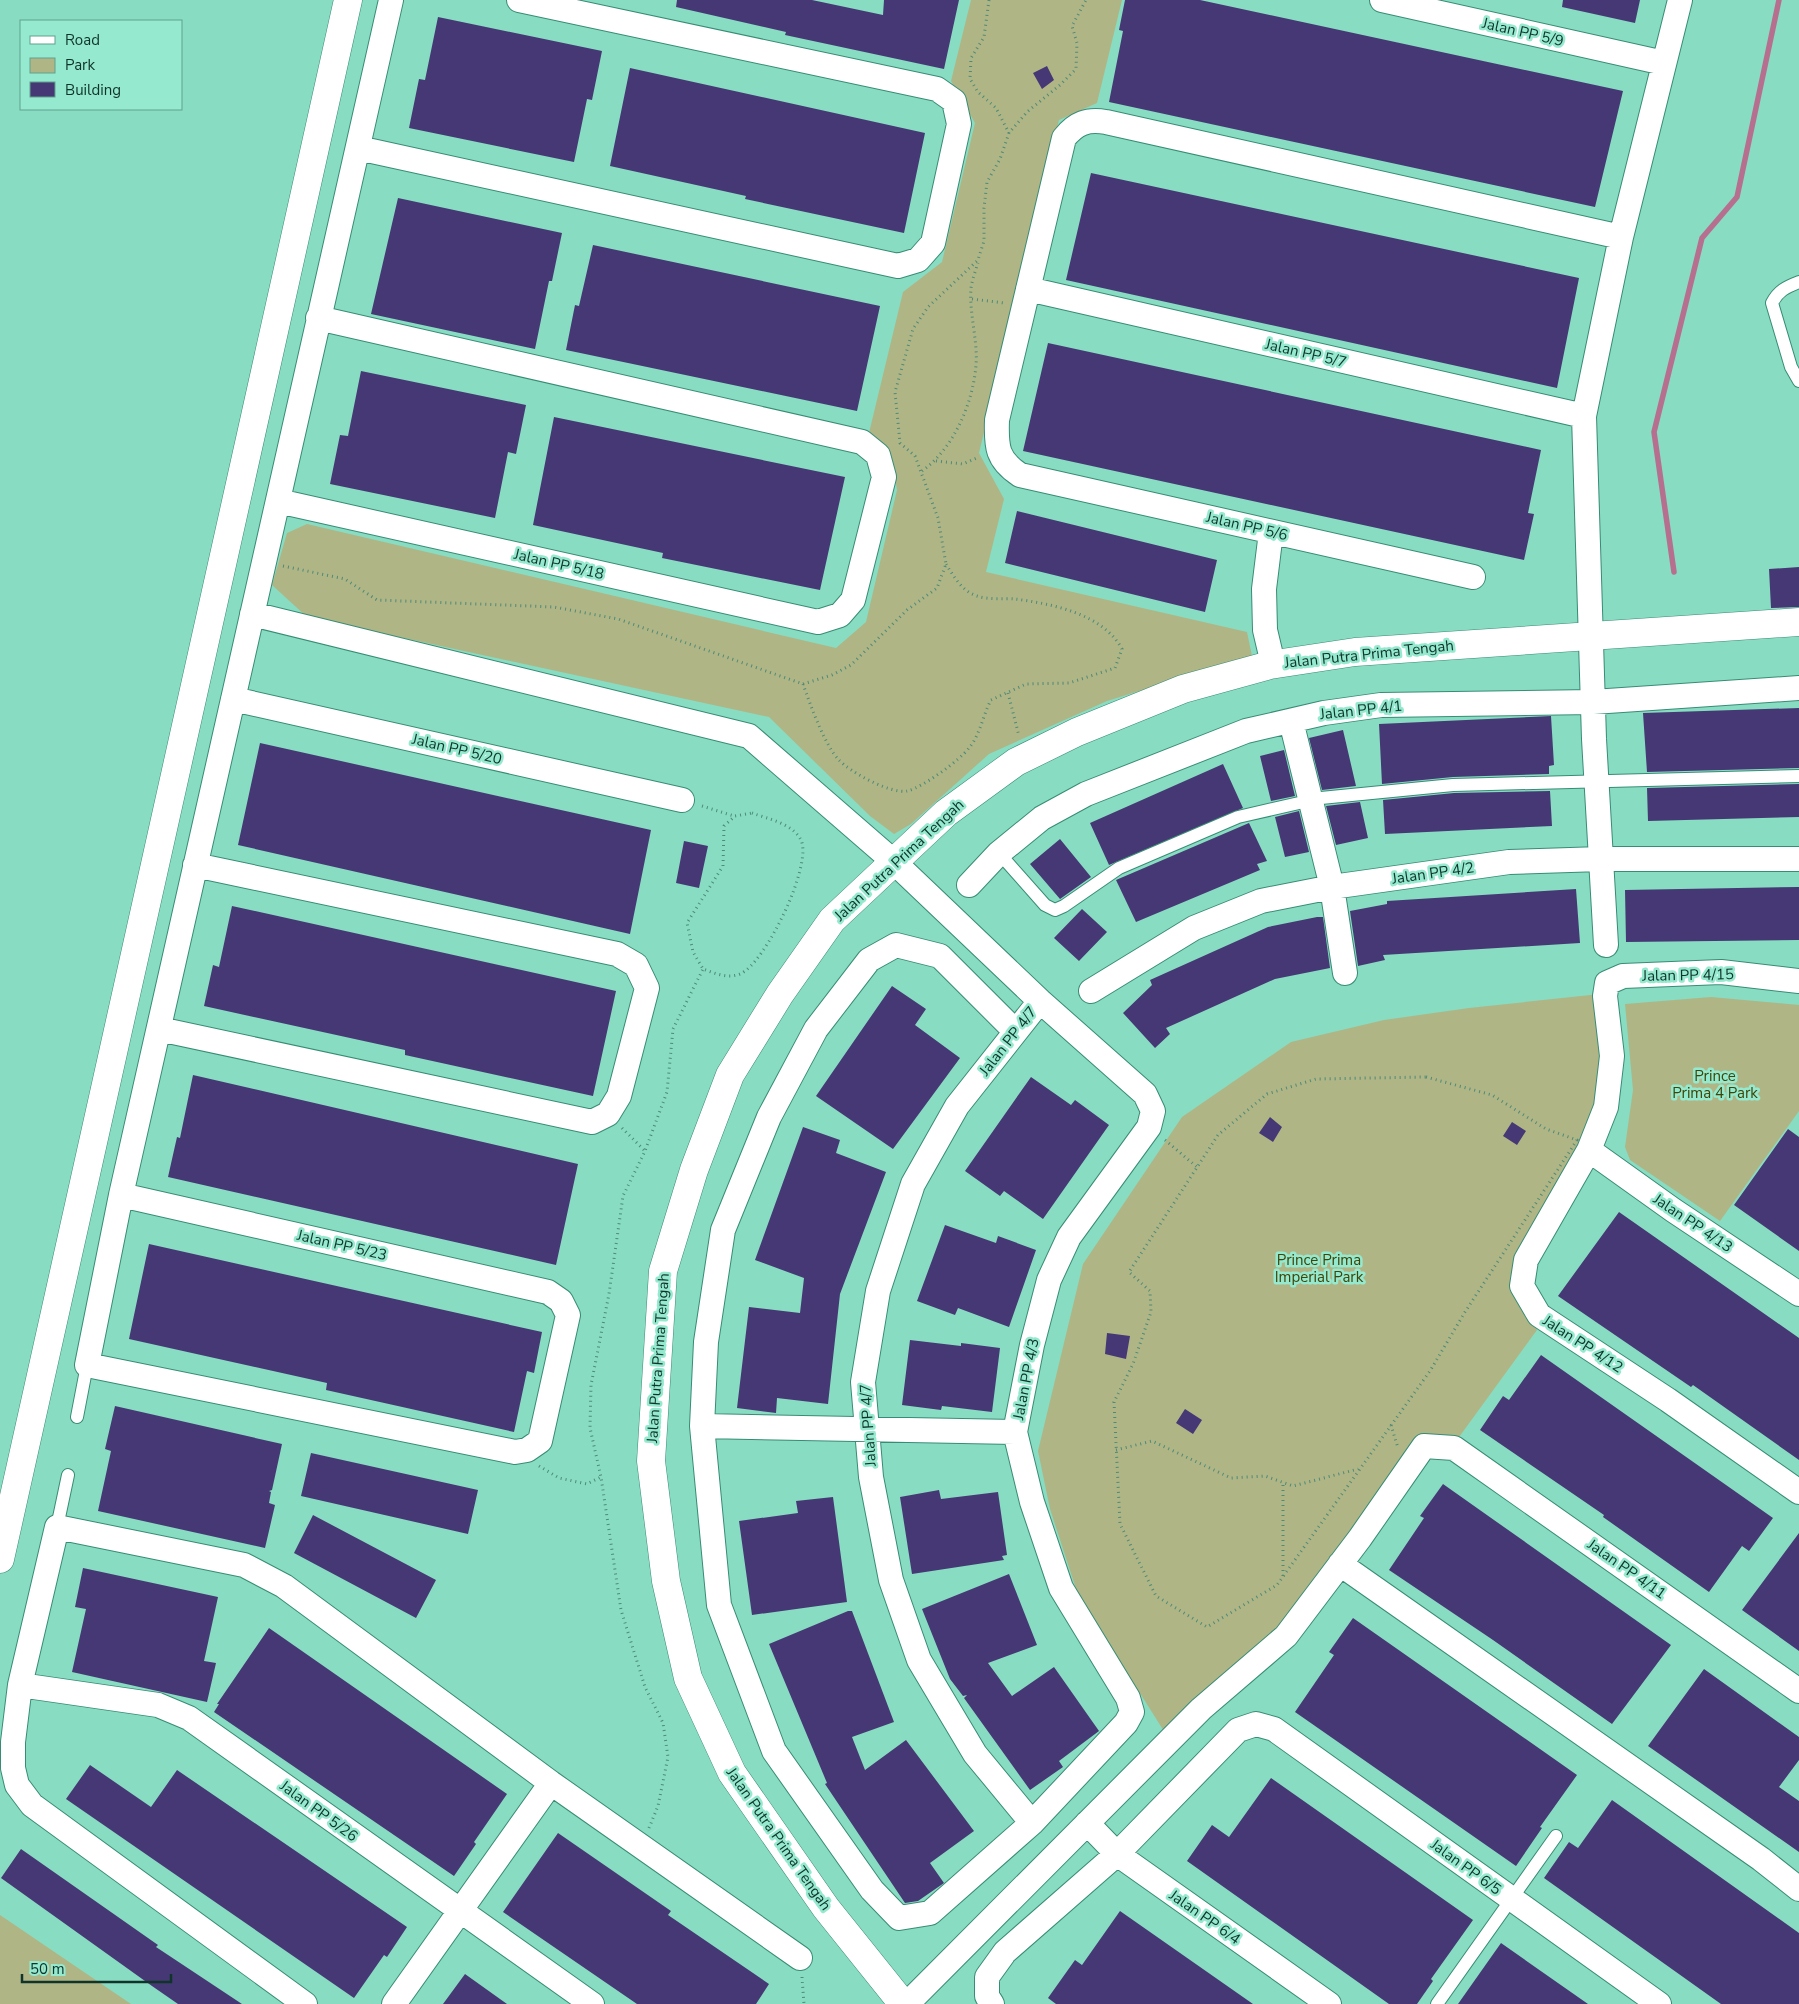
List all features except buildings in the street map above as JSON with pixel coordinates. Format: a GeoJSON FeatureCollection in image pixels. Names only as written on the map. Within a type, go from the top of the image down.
{"type":"FeatureCollection","features":[{"type":"Feature","properties":{"kind":"street"},"geometry":{"type":"LineString","coordinates":[[0,1559],[348,0]]}},
{"type":"Feature","properties":{"kind":"street"},"geometry":{"type":"LineString","coordinates":[[391,0],[121,1195],[87,1365],[515,1452],[527,1450]]}},
{"type":"Feature","properties":{"kind":"street"},"geometry":{"type":"LineString","coordinates":[[358,148],[898,266],[918,260],[933,243],[959,124],[954,101],[938,89],[519,0]]}},
{"type":"Feature","properties":{"kind":"street","name":"Jalan PP 5/9"},"geometry":{"type":"LineString","coordinates":[[1382,0],[1664,64]]}},
{"type":"Feature","properties":{"kind":"street"},"geometry":{"type":"LineString","coordinates":[[1606,946],[1596,780],[1584,416],[1621,237],[1680,0]]}},
{"type":"Feature","properties":{"kind":"street"},"geometry":{"type":"LineString","coordinates":[[1000,454],[996,438],[997,420],[1064,138],[1073,127],[1093,120],[1621,237]]}},
{"type":"Feature","properties":{"kind":"street","name":"Jalan PP 5/7"},"geometry":{"type":"LineString","coordinates":[[1026,297],[1584,416]]}},
{"type":"Feature","properties":{"kind":"street","name":"Jalan PP 5/18"},"geometry":{"type":"LineString","coordinates":[[278,501],[818,622],[840,615],[853,600],[884,477],[878,455],[862,442],[318,318]]}},
{"type":"Feature","properties":{"kind":"street","name":"Jalan PP 5/6"},"geometry":{"type":"LineString","coordinates":[[1000,454],[1007,467],[1020,475],[1473,577]]}},
{"type":"Feature","properties":{"kind":"street"},"geometry":{"type":"LineString","coordinates":[[1271,532],[1264,589],[1265,630],[1273,664]]}},
{"type":"Feature","properties":{"kind":"street"},"geometry":{"type":"LineString","coordinates":[[252,614],[749,736],[893,861],[1040,1001],[1145,1094],[1151,1119]]}},
{"type":"Feature","properties":{"kind":"street","name":"Jalan Putra Prima Tengah"},"geometry":{"type":"LineString","coordinates":[[903,2004],[826,1908],[732,1773],[724,1756],[688,1678],[666,1581],[651,1461],[663,1270],[694,1170],[730,1075],[780,994],[832,920],[946,813],[1016,762],[1077,732],[1184,689],[1273,664],[1355,652],[1434,645],[1592,638],[1799,622]]}},
{"type":"Feature","properties":{"kind":"street","name":"Jalan PP 4/1"},"geometry":{"type":"LineString","coordinates":[[969,885],[999,853],[1042,818],[1086,794],[1246,730],[1324,713],[1381,705],[1593,702],[1799,688]]}},
{"type":"Feature","properties":{"kind":"street","name":"Jalan PP 5/20"},"geometry":{"type":"LineString","coordinates":[[232,698],[682,800]]}},
{"type":"Feature","properties":{"kind":"street"},"geometry":{"type":"LineString","coordinates":[[1291,721],[1332,887],[1345,972]]}},
{"type":"Feature","properties":{"kind":"street","name":"Jalan PP 4/2"},"geometry":{"type":"LineString","coordinates":[[1091,991],[1194,928],[1262,901],[1332,887],[1509,862],[1799,859]]}},
{"type":"Feature","properties":{"kind":"street"},"geometry":{"type":"LineString","coordinates":[[159,1029],[592,1122],[608,1114],[618,1096],[646,988],[636,964],[617,954],[195,865]]}},
{"type":"Feature","properties":{"kind":"street"},"geometry":{"type":"LineString","coordinates":[[1016,1031],[940,956],[896,945],[869,960],[816,1029],[769,1116],[722,1230],[706,1342],[702,1426],[719,1605],[774,1751],[872,1890],[899,1918],[930,1913],[1032,1823]]}},
{"type":"Feature","properties":{"kind":"street","name":"Jalan PP 4/15"},"geometry":{"type":"LineString","coordinates":[[1607,982],[1623,976],[1721,972],[1799,981]]}},
{"type":"Feature","properties":{"kind":"street","name":"Jalan PP 4/12"},"geometry":{"type":"LineString","coordinates":[[1607,982],[1605,996],[1612,1056],[1606,1108],[1589,1150],[1526,1260],[1522,1286],[1539,1316],[1668,1400],[1799,1492]]}},
{"type":"Feature","properties":{"kind":"street","name":"Jalan PP 4/7"},"geometry":{"type":"LineString","coordinates":[[1032,1823],[975,1754],[919,1660],[891,1580],[871,1477],[863,1382],[878,1292],[912,1184],[957,1106],[1040,1001]]}},
{"type":"Feature","properties":{"kind":"street","name":"Jalan PP 4/3"},"geometry":{"type":"LineString","coordinates":[[1032,1823],[1126,1723],[1132,1712],[1128,1698],[1061,1588],[1032,1502],[1015,1432],[1032,1345],[1049,1280],[1069,1237],[1151,1119]]}},
{"type":"Feature","properties":{"kind":"street","name":"Jalan PP 4/13"},"geometry":{"type":"LineString","coordinates":[[1589,1150],[1673,1210],[1799,1294]]}},
{"type":"Feature","properties":{"kind":"street","name":"Jalan PP 5/23"},"geometry":{"type":"LineString","coordinates":[[121,1195],[548,1292],[561,1300],[568,1315],[540,1441],[527,1450]]}},
{"type":"Feature","properties":{"kind":"street"},"geometry":{"type":"LineString","coordinates":[[702,1426],[1015,1432]]}},
{"type":"Feature","properties":{"kind":"street","name":"Jalan PP 4/11"},"geometry":{"type":"LineString","coordinates":[[1340,1564],[1424,1446],[1454,1448],[1799,1691]]}},
{"type":"Feature","properties":{"kind":"street"},"geometry":{"type":"LineString","coordinates":[[305,2004],[32,1805],[18,1785],[13,1768],[13,1742],[20,1685],[57,1527],[244,1565],[262,1573],[284,1586],[551,1783],[800,1958]]}},
{"type":"Feature","properties":{"kind":"street"},"geometry":{"type":"LineString","coordinates":[[908,2004],[1201,1709],[1286,1636],[1340,1564],[1761,1859],[1799,1889]]}},
{"type":"Feature","properties":{"kind":"street","name":"Jalan PP 5/26"},"geometry":{"type":"LineString","coordinates":[[20,1685],[158,1705],[189,1718],[592,2004]]}},
{"type":"Feature","properties":{"kind":"street","name":"Jalan PP 6/5"},"geometry":{"type":"LineString","coordinates":[[1117,1854],[1238,1730],[1256,1724],[1274,1729],[1658,2004]]}},
{"type":"Feature","properties":{"kind":"street"},"geometry":{"type":"LineString","coordinates":[[394,2004],[551,1783]]}},
{"type":"Feature","properties":{"kind":"street","name":"Jalan PP 6/4"},"geometry":{"type":"LineString","coordinates":[[1087,1822],[1117,1854],[1329,2004]]}},
{"type":"Feature","properties":{"kind":"street"},"geometry":{"type":"LineString","coordinates":[[992,2004],[987,1996],[987,1977],[1005,1952],[1117,1854]]}},
{"type":"Feature","properties":{"kind":"lane"},"geometry":{"type":"LineString","coordinates":[[1799,282],[1784,288],[1776,295],[1772,303],[1791,367],[1799,382]]}},
{"type":"Feature","properties":{"kind":"lane"},"geometry":{"type":"LineString","coordinates":[[999,853],[1045,906],[1055,910],[1064,906],[1119,868],[1229,820],[1311,801],[1453,785],[1799,776]]}},
{"type":"Feature","properties":{"kind":"lane"},"geometry":{"type":"LineString","coordinates":[[77,1417],[87,1365]]}},
{"type":"Feature","properties":{"kind":"lane"},"geometry":{"type":"LineString","coordinates":[[57,1527],[68,1475]]}},
{"type":"Feature","properties":{"kind":"lane"},"geometry":{"type":"LineString","coordinates":[[1437,2004],[1556,1836]]}},
{"type":"Feature","properties":{"kind":"path"},"geometry":{"type":"LineString","coordinates":[[989,0],[984,37],[971,58],[970,79],[978,92],[996,108],[1009,133]]}},
{"type":"Feature","properties":{"kind":"path"},"geometry":{"type":"LineString","coordinates":[[922,471],[936,461],[947,446],[969,403],[976,364],[972,288],[984,242],[984,208],[987,182],[1000,159],[1009,133],[1028,112],[1076,69],[1078,43],[1072,26],[1086,0]]}},
{"type":"Feature","properties":{"kind":"path"},"geometry":{"type":"LineString","coordinates":[[803,684],[838,759],[857,775],[884,787],[906,792],[938,776],[968,750],[975,739],[991,700],[1026,684],[1069,683],[1115,668],[1122,649],[1116,638],[1100,624],[1067,610],[1017,600],[977,596],[959,585],[946,564],[938,518],[922,471],[914,456],[900,443],[895,392],[913,329],[928,307],[978,260]]}},
{"type":"Feature","properties":{"kind":"path"},"geometry":{"type":"LineString","coordinates":[[972,299],[1026,297]]}},
{"type":"Feature","properties":{"kind":"path"},"geometry":{"type":"LineString","coordinates":[[936,461],[963,464],[975,458],[1000,454]]}},
{"type":"Feature","properties":{"kind":"path"},"geometry":{"type":"LineString","coordinates":[[264,561],[345,579],[377,600],[554,607],[618,619],[803,684],[832,675],[851,665],[907,610],[937,588],[946,564]]}},
{"type":"Feature","properties":{"kind":"path"},"geometry":{"type":"LineString","coordinates":[[1008,693],[1019,736],[1030,755]]}},
{"type":"Feature","properties":{"kind":"path"},"geometry":{"type":"LineString","coordinates":[[682,800],[735,816],[752,813],[792,828],[802,842],[800,875],[779,924],[758,959],[740,974],[724,976],[703,969],[693,952],[687,923],[722,866],[724,826],[735,816]]}},
{"type":"Feature","properties":{"kind":"path"},"geometry":{"type":"LineString","coordinates":[[1426,1076],[1492,1095],[1546,1129],[1577,1140],[1464,1312],[1430,1371],[1358,1469],[1277,1585],[1207,1627],[1156,1596],[1120,1524],[1114,1402],[1133,1364],[1151,1312],[1150,1292],[1129,1272],[1197,1167],[1218,1136],[1267,1094],[1316,1079],[1426,1076]]}},
{"type":"Feature","properties":{"kind":"path"},"geometry":{"type":"LineString","coordinates":[[608,1114],[645,1150]]}},
{"type":"Feature","properties":{"kind":"path"},"geometry":{"type":"LineString","coordinates":[[1151,1119],[1197,1167]]}},
{"type":"Feature","properties":{"kind":"path"},"geometry":{"type":"LineString","coordinates":[[1116,1450],[1152,1441],[1230,1478],[1265,1476],[1293,1486],[1358,1469]]}},
{"type":"Feature","properties":{"kind":"path"},"geometry":{"type":"LineString","coordinates":[[527,1450],[536,1464],[559,1478],[587,1484],[601,1477]]}},
{"type":"Feature","properties":{"kind":"path"},"geometry":{"type":"LineString","coordinates":[[1283,1482],[1283,1576]]}},
{"type":"Feature","properties":{"kind":"green space"},"geometry":{"type":"Polygon","coordinates":[[[971,0],[1122,0],[1097,103],[1059,120],[979,453],[1004,499],[986,572],[1247,632],[1252,656],[1107,701],[989,754],[911,824],[894,834],[870,816],[769,717],[307,617],[272,585],[287,533],[307,524],[836,648],[866,622],[897,490],[893,465],[868,437],[903,292],[942,262],[975,123],[951,81],[971,0]]]}},
{"type":"Feature","properties":{"kind":"green space","name":"Prince Prima Imperial Park"},"geometry":{"type":"Polygon","coordinates":[[[1600,994],[1604,1105],[1517,1293],[1537,1330],[1454,1444],[1414,1445],[1301,1608],[1167,1736],[1078,1595],[1050,1509],[1038,1451],[1083,1264],[1182,1117],[1291,1042],[1384,1020],[1469,1008],[1600,994]]]}},
{"type":"Feature","properties":{"kind":"green space","name":"Prince Prima 4 Park"},"geometry":{"type":"Polygon","coordinates":[[[1711,997],[1799,1005],[1799,1111],[1720,1221],[1630,1160],[1625,1147],[1633,1090],[1625,1004],[1711,997]]]}},
{"type":"Feature","properties":{"kind":"green space"},"geometry":{"type":"Polygon","coordinates":[[[0,1915],[131,2004],[0,2004],[0,1915]]]}},
{"type":"Feature","properties":{"kind":"waterway"},"geometry":{"type":"LineString","coordinates":[[1674,572],[1654,432],[1702,238],[1737,197],[1779,0]]}}]}
